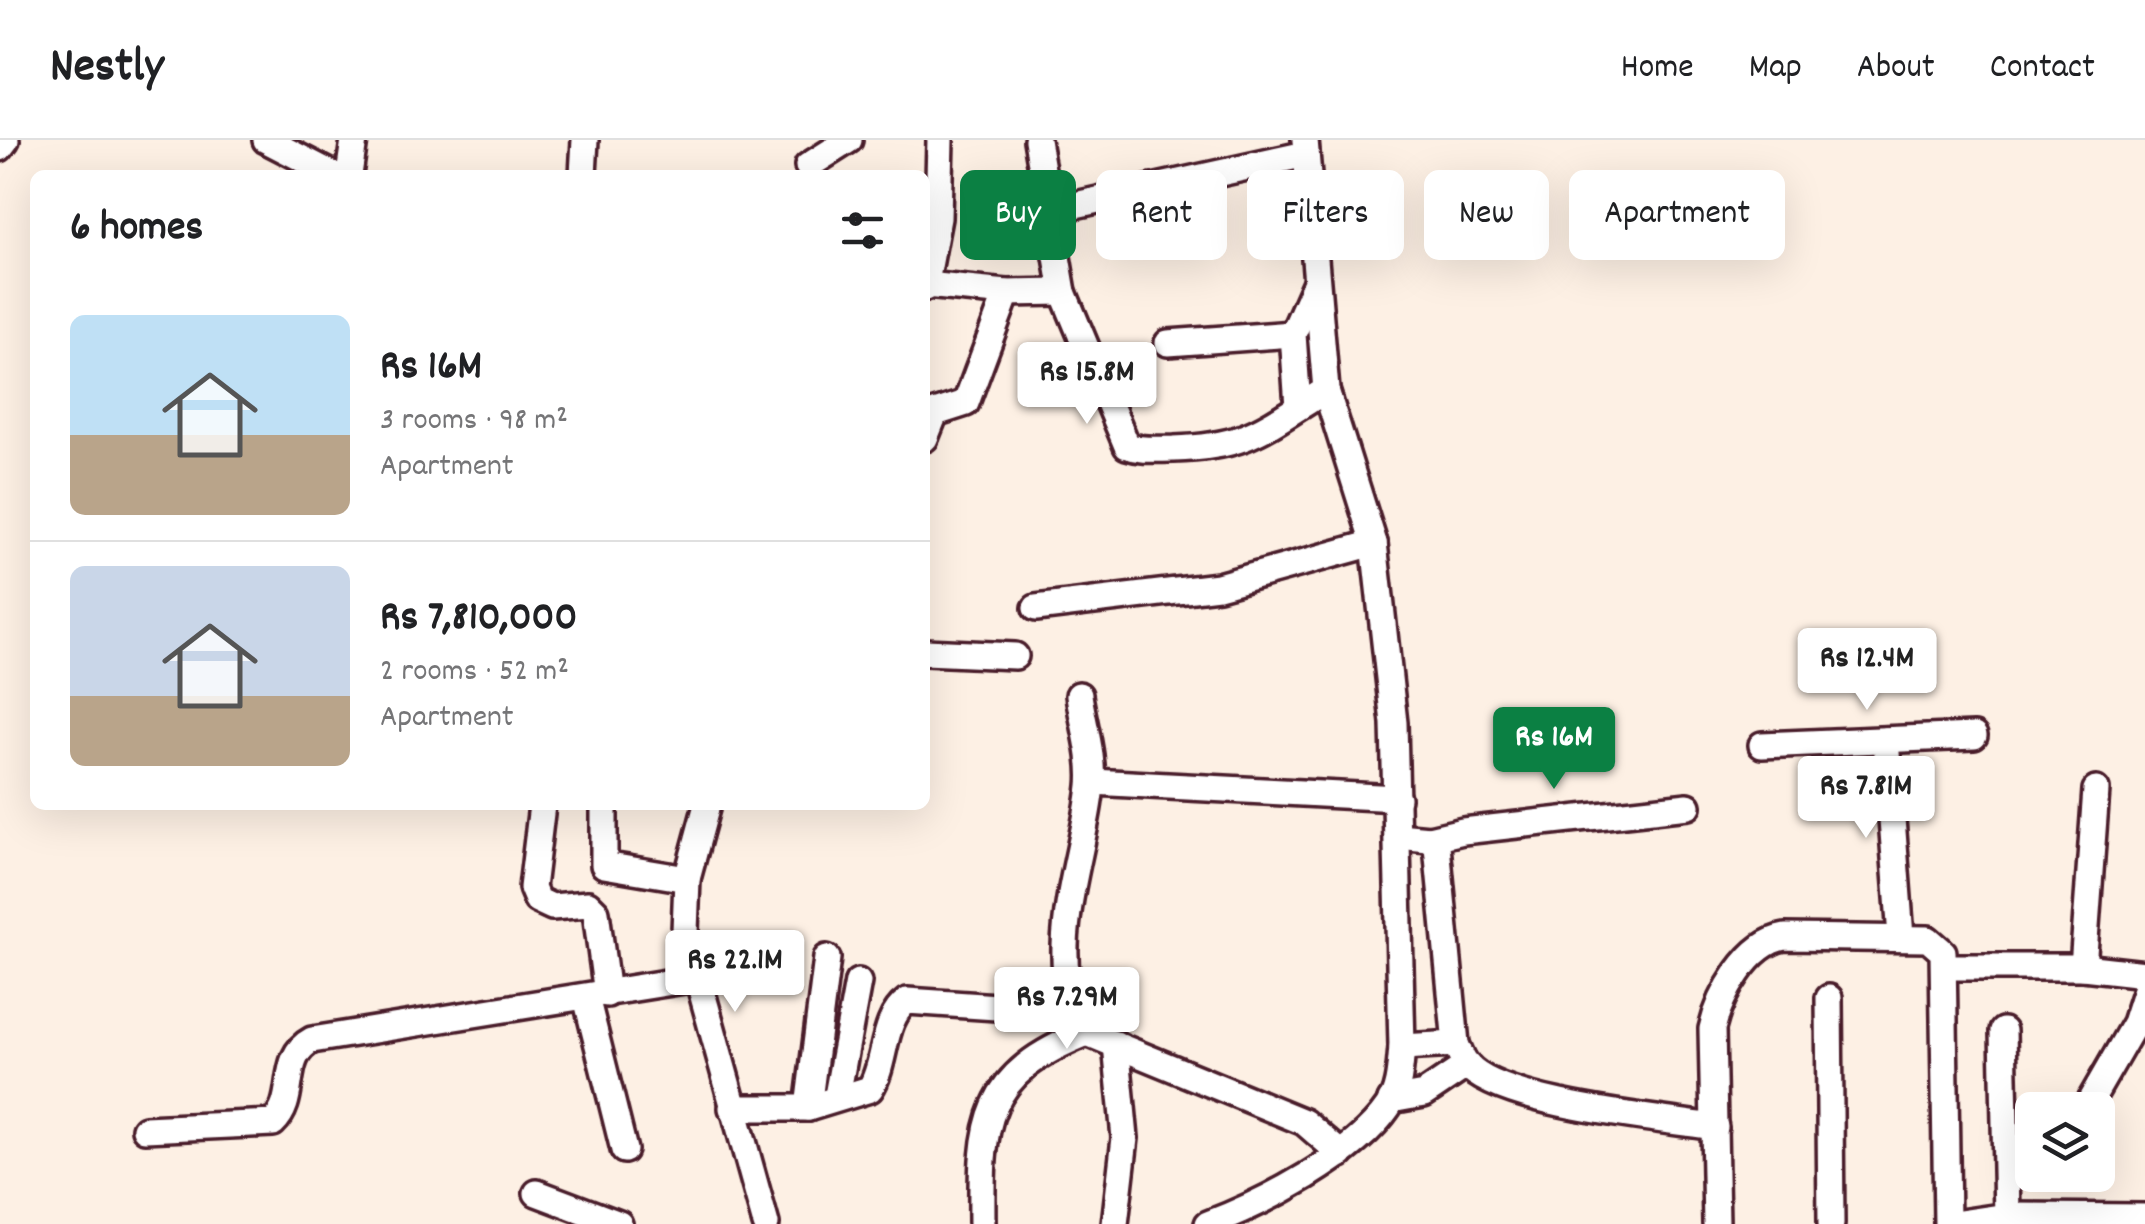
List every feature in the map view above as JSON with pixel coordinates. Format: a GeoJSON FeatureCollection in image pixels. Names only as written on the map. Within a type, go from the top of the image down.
{"type":"FeatureCollection","features":[{"type":"Feature","properties":{"kind":"street"},"geometry":{"type":"LineString","coordinates":[[0,148],[6,140]]}},
{"type":"Feature","properties":{"kind":"street"},"geometry":{"type":"LineString","coordinates":[[266,140],[321,170]]}},
{"type":"Feature","properties":{"kind":"street"},"geometry":{"type":"LineString","coordinates":[[350,170],[354,140]]}},
{"type":"Feature","properties":{"kind":"street"},"geometry":{"type":"LineString","coordinates":[[583,170],[585,140]]}},
{"type":"Feature","properties":{"kind":"street"},"geometry":{"type":"LineString","coordinates":[[808,166],[848,140]]}},
{"type":"Feature","properties":{"kind":"street"},"geometry":{"type":"LineString","coordinates":[[930,264],[938,218],[940,140]]}},
{"type":"Feature","properties":{"kind":"street"},"geometry":{"type":"LineString","coordinates":[[1037,140],[1042,170]]}},
{"type":"Feature","properties":{"kind":"street"},"geometry":{"type":"LineString","coordinates":[[1076,204],[1306,147],[1326,390],[1374,543],[1394,723],[1402,1047],[1398,1082],[1391,1100],[1342,1154],[1218,1222]]}},
{"type":"Feature","properties":{"kind":"street"},"geometry":{"type":"LineString","coordinates":[[1057,260],[1063,292],[1126,446],[1140,450],[1216,448],[1244,441],[1326,390]]}},
{"type":"Feature","properties":{"kind":"street"},"geometry":{"type":"LineString","coordinates":[[1298,407],[1292,334],[1315,284]]}},
{"type":"Feature","properties":{"kind":"street"},"geometry":{"type":"LineString","coordinates":[[930,287],[1006,294],[1063,292]]}},
{"type":"Feature","properties":{"kind":"street"},"geometry":{"type":"LineString","coordinates":[[930,428],[939,409],[966,402],[1006,294]]}},
{"type":"Feature","properties":{"kind":"street"},"geometry":{"type":"LineString","coordinates":[[1168,343],[1292,334]]}},
{"type":"Feature","properties":{"kind":"street"},"geometry":{"type":"LineString","coordinates":[[1036,608],[1218,586],[1374,543]]}},
{"type":"Feature","properties":{"kind":"street"},"geometry":{"type":"LineString","coordinates":[[930,652],[1014,656]]}},
{"type":"Feature","properties":{"kind":"street"},"geometry":{"type":"LineString","coordinates":[[1079,694],[1092,782],[1065,938],[1080,1022]]}},
{"type":"Feature","properties":{"kind":"street"},"geometry":{"type":"LineString","coordinates":[[1762,745],[1974,736]]}},
{"type":"Feature","properties":{"kind":"street"},"geometry":{"type":"LineString","coordinates":[[1886,740],[1901,937]]}},
{"type":"Feature","properties":{"kind":"street"},"geometry":{"type":"LineString","coordinates":[[1092,782],[1397,798]]}},
{"type":"Feature","properties":{"kind":"street"},"geometry":{"type":"LineString","coordinates":[[2083,968],[2096,790]]}},
{"type":"Feature","properties":{"kind":"street"},"geometry":{"type":"LineString","coordinates":[[1398,836],[1429,838],[1513,824],[1688,806]]}},
{"type":"Feature","properties":{"kind":"street"},"geometry":{"type":"LineString","coordinates":[[541,810],[532,867],[536,900],[552,907],[592,908],[627,872]]}},
{"type":"Feature","properties":{"kind":"street"},"geometry":{"type":"LineString","coordinates":[[604,810],[604,865],[687,880]]}},
{"type":"Feature","properties":{"kind":"street"},"geometry":{"type":"LineString","coordinates":[[706,810],[687,880],[685,930],[766,1224]]}},
{"type":"Feature","properties":{"kind":"street"},"geometry":{"type":"LineString","coordinates":[[1429,838],[1437,846],[1440,862],[1462,1055]]}},
{"type":"Feature","properties":{"kind":"street"},"geometry":{"type":"LineString","coordinates":[[592,908],[600,928],[596,995],[624,1150]]}},
{"type":"Feature","properties":{"kind":"street"},"geometry":{"type":"LineString","coordinates":[[1716,1224],[1716,1012],[1722,996],[1764,944],[1785,937],[1901,937],[1938,944],[1944,967],[1950,1224],[2007,1216],[2144,1220]]}},
{"type":"Feature","properties":{"kind":"street"},"geometry":{"type":"LineString","coordinates":[[808,1108],[827,958]]}},
{"type":"Feature","properties":{"kind":"street"},"geometry":{"type":"LineString","coordinates":[[1944,967],[2083,968],[2145,974]]}},
{"type":"Feature","properties":{"kind":"street"},"geometry":{"type":"LineString","coordinates":[[144,1129],[273,1123],[283,1114],[291,1063],[298,1048],[312,1040],[697,978]]}},
{"type":"Feature","properties":{"kind":"street"},"geometry":{"type":"LineString","coordinates":[[837,1096],[858,982]]}},
{"type":"Feature","properties":{"kind":"street"},"geometry":{"type":"LineString","coordinates":[[2096,1092],[2135,1024],[2145,992]]}},
{"type":"Feature","properties":{"kind":"street"},"geometry":{"type":"LineString","coordinates":[[1829,998],[1831,1224]]}},
{"type":"Feature","properties":{"kind":"street"},"geometry":{"type":"LineString","coordinates":[[732,1108],[808,1108],[870,1089],[890,1026],[907,1001],[1080,1022],[1116,1044],[1304,1122],[1342,1154]]}},
{"type":"Feature","properties":{"kind":"street"},"geometry":{"type":"LineString","coordinates":[[982,1224],[982,1142],[1004,1090],[1033,1058],[1080,1022]]}},
{"type":"Feature","properties":{"kind":"street"},"geometry":{"type":"LineString","coordinates":[[2002,1031],[2007,1216]]}},
{"type":"Feature","properties":{"kind":"street"},"geometry":{"type":"LineString","coordinates":[[1115,1224],[1125,1138],[1116,1044]]}},
{"type":"Feature","properties":{"kind":"street"},"geometry":{"type":"LineString","coordinates":[[1402,1047],[1462,1055],[1488,1080],[1564,1104],[1715,1127]]}},
{"type":"Feature","properties":{"kind":"street"},"geometry":{"type":"LineString","coordinates":[[1391,1100],[1424,1094],[1462,1055]]}},
{"type":"Feature","properties":{"kind":"street"},"geometry":{"type":"LineString","coordinates":[[537,1193],[619,1224]]}}]}
